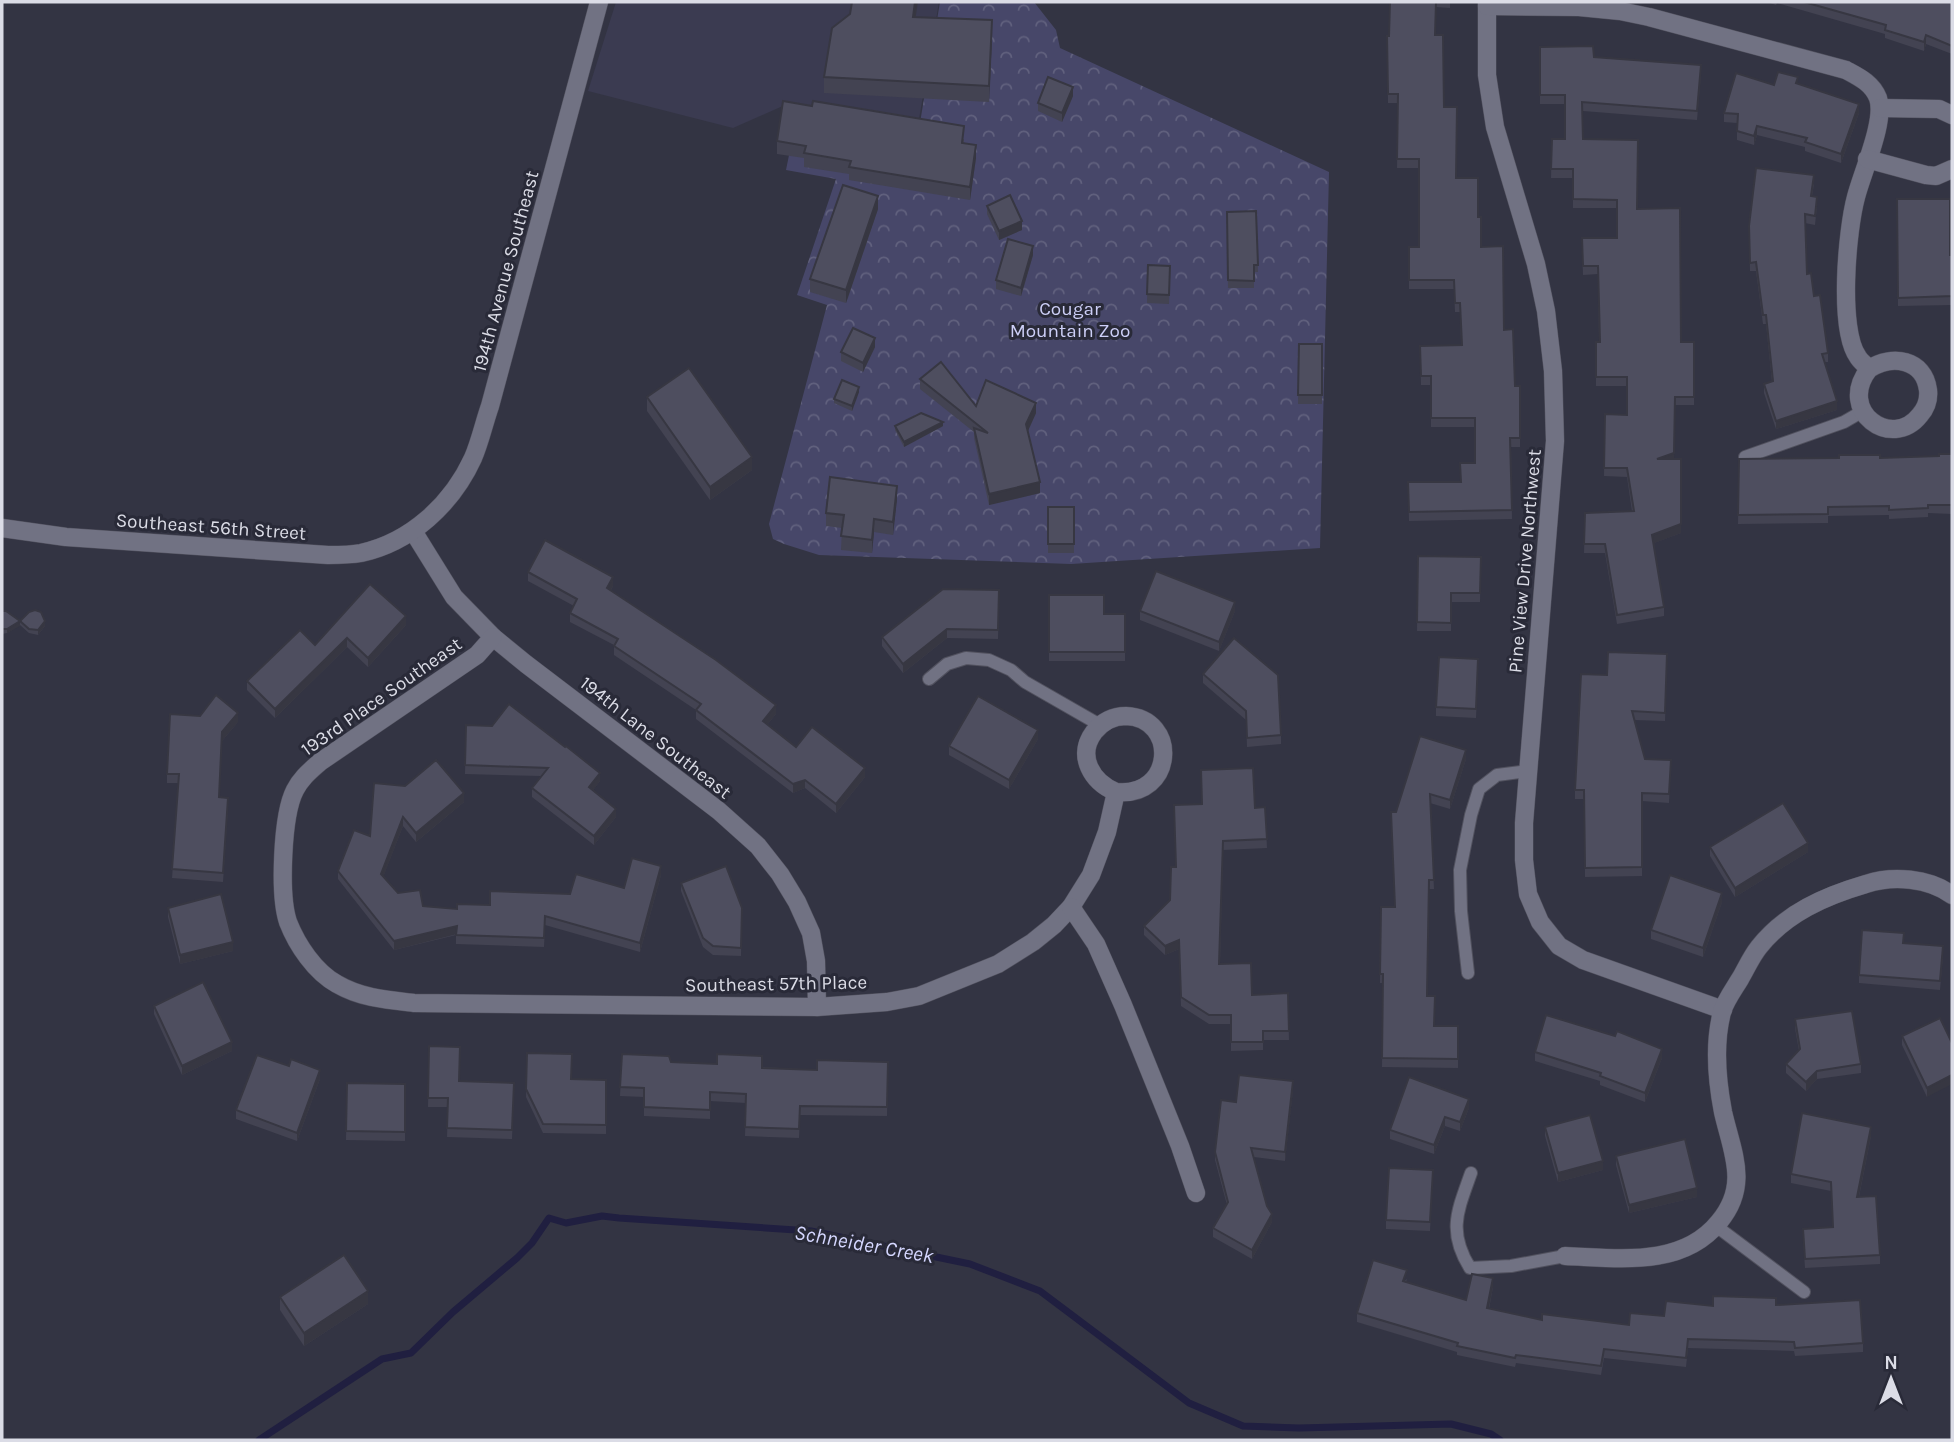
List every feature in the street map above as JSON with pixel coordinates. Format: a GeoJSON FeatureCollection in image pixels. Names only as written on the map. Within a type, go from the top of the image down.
{"type":"FeatureCollection","features":[{"type":"Feature","properties":{"kind":"street","name":"194th Avenue Southeast"},"geometry":{"type":"LineString","coordinates":[[413,531],[440,509],[459,484],[473,457],[490,406],[599,2]]}},
{"type":"Feature","properties":{"kind":"street"},"geometry":{"type":"LineString","coordinates":[[1487,4],[1579,7],[1650,17],[1846,70],[1870,85],[1878,98],[1879,122],[1855,199],[1846,259],[1850,335],[1857,356],[1869,369]]}},
{"type":"Feature","properties":{"kind":"street","name":"Pine View Drive Northwest"},"geometry":{"type":"LineString","coordinates":[[1487,4],[1488,75],[1495,127],[1536,264],[1546,312],[1553,371],[1555,441],[1524,823],[1528,894],[1540,922],[1559,946],[1583,960],[1723,1010]]}},
{"type":"Feature","properties":{"kind":"street"},"geometry":{"type":"LineString","coordinates":[[1880,108],[1939,109],[1952,116]]}},
{"type":"Feature","properties":{"kind":"street"},"geometry":{"type":"LineString","coordinates":[[1867,159],[1926,175],[1936,176],[1952,169]]}},
{"type":"Feature","properties":{"kind":"street"},"geometry":{"type":"LineString","coordinates":[[1900,360],[1910,363],[1919,371],[1928,390],[1924,411],[1917,419],[1908,426],[1897,429],[1876,425],[1867,418],[1858,398],[1862,377],[1869,369],[1878,363],[1900,360]]}},
{"type":"Feature","properties":{"kind":"street","name":"Southeast 56th Street"},"geometry":{"type":"LineString","coordinates":[[2,528],[66,537],[328,555],[361,553],[388,544],[413,531]]}},
{"type":"Feature","properties":{"kind":"street","name":"194th Lane Southeast"},"geometry":{"type":"LineString","coordinates":[[413,531],[454,597],[493,636],[719,811],[758,846],[780,874],[811,933],[816,961],[817,1007]]}},
{"type":"Feature","properties":{"kind":"street","name":"193rd Place Southeast"},"geometry":{"type":"LineString","coordinates":[[334,983],[299,945],[288,920],[283,860],[291,799],[305,776],[320,762],[477,654],[493,636]]}},
{"type":"Feature","properties":{"kind":"street"},"geometry":{"type":"LineString","coordinates":[[1134,717],[1154,729],[1161,740],[1163,763],[1150,784],[1128,793],[1116,792],[1105,787],[1089,769],[1087,745],[1092,734],[1110,719],[1134,717]]}},
{"type":"Feature","properties":{"kind":"street","name":"Southeast 57th Place"},"geometry":{"type":"LineString","coordinates":[[334,983],[357,994],[414,1003],[817,1007],[908,998],[998,964],[1054,925],[1071,907],[1091,875],[1107,832],[1116,792]]}},
{"type":"Feature","properties":{"kind":"street"},"geometry":{"type":"LineString","coordinates":[[1565,1256],[1656,1257],[1678,1251],[1698,1241],[1716,1226],[1732,1203],[1738,1180],[1718,1081],[1718,1045],[1723,1010],[1757,949],[1774,930],[1798,912],[1831,895],[1874,881],[1909,879],[1931,883],[1952,895]]}},
{"type":"Feature","properties":{"kind":"street"},"geometry":{"type":"LineString","coordinates":[[1071,907],[1096,944],[1118,992],[1196,1193]]}},
{"type":"Feature","properties":{"kind":"lane"},"geometry":{"type":"LineString","coordinates":[[1745,457],[1844,422],[1863,411]]}},
{"type":"Feature","properties":{"kind":"lane"},"geometry":{"type":"LineString","coordinates":[[929,679],[947,664],[966,658],[989,660],[1011,670],[1025,682],[1100,725]]}},
{"type":"Feature","properties":{"kind":"lane"},"geometry":{"type":"LineString","coordinates":[[1468,973],[1461,911],[1460,870],[1479,789],[1497,775],[1528,771]]}},
{"type":"Feature","properties":{"kind":"lane"},"geometry":{"type":"LineString","coordinates":[[1471,1173],[1457,1214],[1459,1250],[1470,1268],[1511,1266],[1565,1256]]}},
{"type":"Feature","properties":{"kind":"lane"},"geometry":{"type":"LineString","coordinates":[[1716,1226],[1804,1293]]}},
{"type":"Feature","properties":{"kind":"shaded area"},"geometry":{"type":"Polygon","coordinates":[[[616,2],[939,2],[918,125],[785,105],[733,128],[588,91],[616,2]]]}},
{"type":"Feature","properties":{"kind":"green space","name":"Cougar Mountain Zoo"},"geometry":{"type":"Polygon","coordinates":[[[940,2],[1034,2],[1056,30],[1060,48],[1329,172],[1320,548],[1071,564],[819,555],[773,539],[769,524],[827,305],[797,295],[836,179],[786,170],[798,111],[919,129],[940,2]]]}},
{"type":"Feature","properties":{"kind":"building"},"geometry":{"type":"Polygon","coordinates":[[[852,2],[915,2],[913,17],[992,20],[989,86],[824,77],[832,28],[850,14],[852,2]]]}},
{"type":"Feature","properties":{"kind":"building"},"geometry":{"type":"Polygon","coordinates":[[[1390,2],[1436,2],[1435,35],[1443,35],[1444,107],[1457,107],[1456,178],[1478,178],[1481,247],[1503,246],[1504,330],[1513,329],[1515,386],[1520,386],[1520,438],[1510,438],[1512,510],[1409,512],[1408,482],[1461,482],[1460,463],[1475,463],[1475,418],[1431,418],[1431,376],[1421,376],[1420,346],[1462,345],[1460,303],[1455,303],[1454,280],[1409,280],[1409,247],[1419,247],[1419,159],[1397,159],[1398,94],[1388,94],[1387,36],[1390,2]]]}},
{"type":"Feature","properties":{"kind":"building"},"geometry":{"type":"Polygon","coordinates":[[[1804,2],[1952,2],[1952,46],[1926,35],[1924,42],[1885,30],[1886,25],[1804,2]]]}},
{"type":"Feature","properties":{"kind":"building"},"geometry":{"type":"Polygon","coordinates":[[[1593,46],[1594,57],[1701,65],[1697,111],[1582,102],[1583,139],[1638,140],[1637,209],[1680,208],[1681,342],[1694,342],[1694,397],[1675,397],[1674,453],[1657,459],[1681,459],[1681,524],[1652,535],[1664,607],[1617,615],[1605,544],[1584,544],[1585,513],[1634,511],[1627,468],[1604,468],[1605,414],[1627,415],[1627,377],[1596,377],[1596,342],[1600,342],[1598,266],[1583,266],[1582,238],[1617,238],[1617,200],[1573,199],[1573,169],[1551,169],[1552,139],[1565,139],[1565,95],[1540,95],[1540,47],[1593,46]]]}},
{"type":"Feature","properties":{"kind":"building"},"geometry":{"type":"Polygon","coordinates":[[[1778,72],[1798,77],[1796,83],[1859,104],[1841,154],[1805,142],[1807,138],[1757,126],[1754,136],[1737,131],[1738,114],[1724,113],[1736,73],[1774,85],[1778,72]]]}},
{"type":"Feature","properties":{"kind":"building"},"geometry":{"type":"Polygon","coordinates":[[[1048,77],[1073,87],[1062,113],[1038,103],[1048,77]]]}},
{"type":"Feature","properties":{"kind":"building"},"geometry":{"type":"Polygon","coordinates":[[[783,101],[812,106],[813,101],[964,126],[962,143],[976,145],[970,187],[849,167],[851,161],[804,153],[806,146],[777,141],[783,101]]]}},
{"type":"Feature","properties":{"kind":"building"},"geometry":{"type":"Polygon","coordinates":[[[1756,168],[1814,175],[1811,196],[1817,197],[1815,216],[1805,214],[1807,274],[1811,273],[1814,296],[1820,295],[1828,353],[1822,354],[1837,401],[1776,421],[1764,384],[1773,381],[1766,315],[1763,315],[1756,262],[1750,263],[1749,226],[1756,168]]]}},
{"type":"Feature","properties":{"kind":"building"},"geometry":{"type":"Polygon","coordinates":[[[843,185],[878,196],[846,290],[810,279],[843,185]]]}},
{"type":"Feature","properties":{"kind":"building"},"geometry":{"type":"Polygon","coordinates":[[[1010,195],[1022,221],[999,231],[987,206],[1010,195]]]}},
{"type":"Feature","properties":{"kind":"building"},"geometry":{"type":"Polygon","coordinates":[[[1897,199],[1950,199],[1952,296],[1898,298],[1897,199]]]}},
{"type":"Feature","properties":{"kind":"building"},"geometry":{"type":"Polygon","coordinates":[[[1256,211],[1258,265],[1254,265],[1254,281],[1228,280],[1227,212],[1256,211]]]}},
{"type":"Feature","properties":{"kind":"building"},"geometry":{"type":"Polygon","coordinates":[[[1008,239],[1033,246],[1021,288],[996,280],[1008,239]]]}},
{"type":"Feature","properties":{"kind":"building"},"geometry":{"type":"Polygon","coordinates":[[[1148,265],[1170,266],[1169,295],[1147,294],[1148,265]]]}},
{"type":"Feature","properties":{"kind":"building"},"geometry":{"type":"Polygon","coordinates":[[[853,328],[875,338],[863,363],[841,352],[853,328]]]}},
{"type":"Feature","properties":{"kind":"building"},"geometry":{"type":"Polygon","coordinates":[[[1299,344],[1322,344],[1322,395],[1298,395],[1299,344]]]}},
{"type":"Feature","properties":{"kind":"building"},"geometry":{"type":"Polygon","coordinates":[[[941,362],[976,406],[986,380],[1036,403],[1026,424],[1040,482],[989,494],[974,428],[988,433],[920,379],[941,362]]]}},
{"type":"Feature","properties":{"kind":"building"},"geometry":{"type":"Polygon","coordinates":[[[689,368],[752,457],[710,487],[647,397],[689,368]]]}},
{"type":"Feature","properties":{"kind":"building"},"geometry":{"type":"Polygon","coordinates":[[[842,380],[859,387],[852,406],[834,399],[842,380]]]}},
{"type":"Feature","properties":{"kind":"building"},"geometry":{"type":"Polygon","coordinates":[[[921,413],[943,422],[904,442],[895,426],[921,413]]]}},
{"type":"Feature","properties":{"kind":"building"},"geometry":{"type":"Polygon","coordinates":[[[1952,454],[1952,505],[1889,510],[1889,506],[1828,507],[1828,514],[1738,515],[1739,459],[1839,458],[1839,455],[1880,455],[1880,458],[1952,454]]]}},
{"type":"Feature","properties":{"kind":"building"},"geometry":{"type":"Polygon","coordinates":[[[830,477],[897,486],[893,522],[874,519],[872,540],[841,536],[844,515],[826,513],[830,477]]]}},
{"type":"Feature","properties":{"kind":"building"},"geometry":{"type":"Polygon","coordinates":[[[1048,507],[1074,507],[1074,544],[1048,544],[1048,507]]]}},
{"type":"Feature","properties":{"kind":"building"},"geometry":{"type":"Polygon","coordinates":[[[545,540],[613,577],[607,588],[716,660],[776,705],[763,721],[796,747],[812,727],[865,768],[836,804],[805,780],[793,784],[696,710],[701,704],[614,646],[618,639],[570,613],[577,599],[528,572],[545,540]]]}},
{"type":"Feature","properties":{"kind":"building"},"geometry":{"type":"Polygon","coordinates":[[[1418,556],[1481,557],[1480,593],[1451,593],[1451,623],[1417,622],[1418,556]]]}},
{"type":"Feature","properties":{"kind":"building"},"geometry":{"type":"Polygon","coordinates":[[[1156,571],[1235,602],[1219,642],[1140,611],[1156,571]]]}},
{"type":"Feature","properties":{"kind":"building"},"geometry":{"type":"Polygon","coordinates":[[[370,584],[406,616],[368,658],[347,638],[275,709],[247,681],[300,630],[315,645],[370,584]]]}},
{"type":"Feature","properties":{"kind":"building"},"geometry":{"type":"Polygon","coordinates":[[[943,589],[999,590],[998,630],[947,629],[903,664],[882,637],[943,589]]]}},
{"type":"Feature","properties":{"kind":"building"},"geometry":{"type":"Polygon","coordinates":[[[1049,595],[1104,595],[1104,614],[1125,614],[1125,652],[1049,652],[1049,595]]]}},
{"type":"Feature","properties":{"kind":"building"},"geometry":{"type":"Polygon","coordinates":[[[35,610],[41,612],[45,621],[38,630],[29,629],[20,621],[35,610]]]}},
{"type":"Feature","properties":{"kind":"building"},"geometry":{"type":"Polygon","coordinates":[[[2,611],[6,611],[20,621],[2,629],[2,611]]]}},
{"type":"Feature","properties":{"kind":"building"},"geometry":{"type":"Polygon","coordinates":[[[1234,638],[1278,675],[1281,735],[1247,738],[1246,711],[1203,674],[1234,638]]]}},
{"type":"Feature","properties":{"kind":"building"},"geometry":{"type":"Polygon","coordinates":[[[1608,652],[1667,654],[1665,713],[1632,711],[1645,759],[1671,760],[1669,794],[1642,793],[1642,867],[1585,868],[1584,790],[1575,790],[1581,674],[1607,675],[1608,652]]]}},
{"type":"Feature","properties":{"kind":"building"},"geometry":{"type":"Polygon","coordinates":[[[1439,657],[1478,659],[1476,709],[1436,707],[1439,657]]]}},
{"type":"Feature","properties":{"kind":"building"},"geometry":{"type":"Polygon","coordinates":[[[216,695],[238,713],[222,732],[219,797],[228,798],[223,873],[172,869],[179,774],[167,774],[170,714],[200,716],[216,695]]]}},
{"type":"Feature","properties":{"kind":"building"},"geometry":{"type":"Polygon","coordinates":[[[978,696],[1038,730],[1009,780],[949,746],[978,696]]]}},
{"type":"Feature","properties":{"kind":"building"},"geometry":{"type":"Polygon","coordinates":[[[509,704],[600,773],[589,787],[616,809],[594,836],[532,788],[548,768],[465,765],[466,725],[492,726],[509,704]]]}},
{"type":"Feature","properties":{"kind":"building"},"geometry":{"type":"Polygon","coordinates":[[[1420,736],[1466,750],[1450,800],[1430,794],[1434,880],[1429,880],[1427,996],[1435,996],[1434,1026],[1458,1026],[1458,1059],[1382,1058],[1381,907],[1395,907],[1391,812],[1396,812],[1420,736]]]}},
{"type":"Feature","properties":{"kind":"building"},"geometry":{"type":"Polygon","coordinates":[[[436,760],[464,793],[416,833],[403,817],[381,874],[398,893],[420,890],[423,906],[457,909],[457,904],[490,905],[490,891],[570,894],[576,874],[624,888],[632,858],[661,866],[640,943],[545,916],[544,938],[456,935],[457,926],[394,941],[338,871],[354,830],[370,836],[374,783],[405,786],[436,760]]]}},
{"type":"Feature","properties":{"kind":"building"},"geometry":{"type":"Polygon","coordinates":[[[1253,768],[1255,808],[1265,807],[1267,839],[1223,841],[1219,964],[1251,963],[1252,995],[1288,993],[1289,1031],[1263,1031],[1263,1042],[1231,1042],[1231,1015],[1209,1015],[1181,997],[1179,940],[1165,946],[1144,926],[1170,900],[1171,867],[1176,867],[1174,805],[1202,804],[1201,770],[1253,768]]]}},
{"type":"Feature","properties":{"kind":"building"},"geometry":{"type":"Polygon","coordinates":[[[1783,803],[1808,843],[1735,888],[1710,847],[1783,803]]]}},
{"type":"Feature","properties":{"kind":"building"},"geometry":{"type":"Polygon","coordinates":[[[726,866],[742,908],[741,948],[713,946],[703,938],[681,883],[726,866]]]}},
{"type":"Feature","properties":{"kind":"building"},"geometry":{"type":"Polygon","coordinates":[[[1670,875],[1722,893],[1703,948],[1651,930],[1670,875]]]}},
{"type":"Feature","properties":{"kind":"building"},"geometry":{"type":"Polygon","coordinates":[[[221,894],[233,942],[180,955],[168,908],[221,894]]]}},
{"type":"Feature","properties":{"kind":"building"},"geometry":{"type":"Polygon","coordinates":[[[1862,930],[1904,933],[1903,943],[1943,946],[1940,981],[1859,975],[1862,930]]]}},
{"type":"Feature","properties":{"kind":"building"},"geometry":{"type":"Polygon","coordinates":[[[203,982],[232,1042],[182,1066],[154,1006],[203,982]]]}},
{"type":"Feature","properties":{"kind":"building"},"geometry":{"type":"Polygon","coordinates":[[[1852,1011],[1861,1064],[1817,1071],[1806,1082],[1786,1064],[1800,1049],[1795,1019],[1852,1011]]]}},
{"type":"Feature","properties":{"kind":"building"},"geometry":{"type":"Polygon","coordinates":[[[1546,1015],[1615,1036],[1617,1031],[1662,1049],[1645,1093],[1600,1076],[1601,1073],[1535,1052],[1546,1015]]]}},
{"type":"Feature","properties":{"kind":"building"},"geometry":{"type":"Polygon","coordinates":[[[1940,1018],[1952,1043],[1952,1075],[1927,1088],[1902,1036],[1940,1018]]]}},
{"type":"Feature","properties":{"kind":"building"},"geometry":{"type":"Polygon","coordinates":[[[429,1046],[460,1047],[459,1081],[514,1083],[512,1130],[447,1128],[448,1098],[428,1098],[429,1046]]]}},
{"type":"Feature","properties":{"kind":"building"},"geometry":{"type":"Polygon","coordinates":[[[527,1053],[572,1054],[571,1079],[606,1080],[606,1125],[543,1124],[526,1089],[527,1053]]]}},
{"type":"Feature","properties":{"kind":"building"},"geometry":{"type":"Polygon","coordinates":[[[622,1054],[669,1056],[671,1062],[717,1064],[717,1054],[762,1056],[762,1068],[817,1070],[817,1060],[888,1062],[887,1107],[800,1106],[799,1129],[745,1127],[746,1094],[710,1092],[710,1110],[644,1107],[644,1088],[620,1087],[622,1054]]]}},
{"type":"Feature","properties":{"kind":"building"},"geometry":{"type":"Polygon","coordinates":[[[257,1055],[289,1066],[291,1059],[320,1070],[297,1133],[236,1110],[257,1055]]]}},
{"type":"Feature","properties":{"kind":"building"},"geometry":{"type":"Polygon","coordinates":[[[1239,1075],[1293,1081],[1285,1152],[1251,1148],[1267,1206],[1272,1214],[1252,1250],[1213,1228],[1228,1202],[1215,1152],[1221,1100],[1236,1102],[1239,1075]]]}},
{"type":"Feature","properties":{"kind":"building"},"geometry":{"type":"Polygon","coordinates":[[[1409,1077],[1469,1099],[1460,1122],[1445,1117],[1434,1145],[1390,1130],[1409,1077]]]}},
{"type":"Feature","properties":{"kind":"building"},"geometry":{"type":"Polygon","coordinates":[[[347,1083],[405,1084],[405,1132],[346,1131],[347,1083]]]}},
{"type":"Feature","properties":{"kind":"building"},"geometry":{"type":"Polygon","coordinates":[[[1802,1113],[1871,1127],[1857,1197],[1876,1196],[1880,1255],[1805,1259],[1803,1229],[1833,1227],[1831,1182],[1791,1174],[1802,1113]]]}},
{"type":"Feature","properties":{"kind":"building"},"geometry":{"type":"Polygon","coordinates":[[[1590,1115],[1603,1161],[1558,1173],[1545,1127],[1590,1115]]]}},
{"type":"Feature","properties":{"kind":"building"},"geometry":{"type":"Polygon","coordinates":[[[1685,1139],[1697,1188],[1629,1205],[1616,1156],[1685,1139]]]}},
{"type":"Feature","properties":{"kind":"building"},"geometry":{"type":"Polygon","coordinates":[[[1389,1168],[1433,1170],[1430,1222],[1386,1220],[1389,1168]]]}},
{"type":"Feature","properties":{"kind":"building"},"geometry":{"type":"Polygon","coordinates":[[[344,1255],[368,1291],[304,1333],[280,1297],[344,1255]]]}},
{"type":"Feature","properties":{"kind":"building"},"geometry":{"type":"Polygon","coordinates":[[[1373,1260],[1407,1270],[1403,1281],[1466,1300],[1472,1274],[1493,1278],[1487,1308],[1542,1320],[1542,1314],[1629,1325],[1630,1313],[1664,1316],[1666,1301],[1713,1306],[1713,1296],[1776,1298],[1776,1305],[1860,1300],[1863,1343],[1795,1348],[1794,1342],[1688,1339],[1686,1358],[1604,1349],[1601,1366],[1516,1355],[1515,1358],[1457,1346],[1458,1343],[1357,1313],[1373,1260]]]}},
{"type":"Feature","properties":{"kind":"waterway","name":"Schneider Creek"},"geometry":{"type":"LineString","coordinates":[[259,1440],[382,1359],[411,1353],[453,1312],[517,1258],[532,1243],[549,1218],[566,1223],[602,1216],[811,1231],[970,1264],[1040,1291],[1189,1403],[1243,1426],[1299,1428],[1451,1424],[1491,1434],[1500,1440]]}}]}
